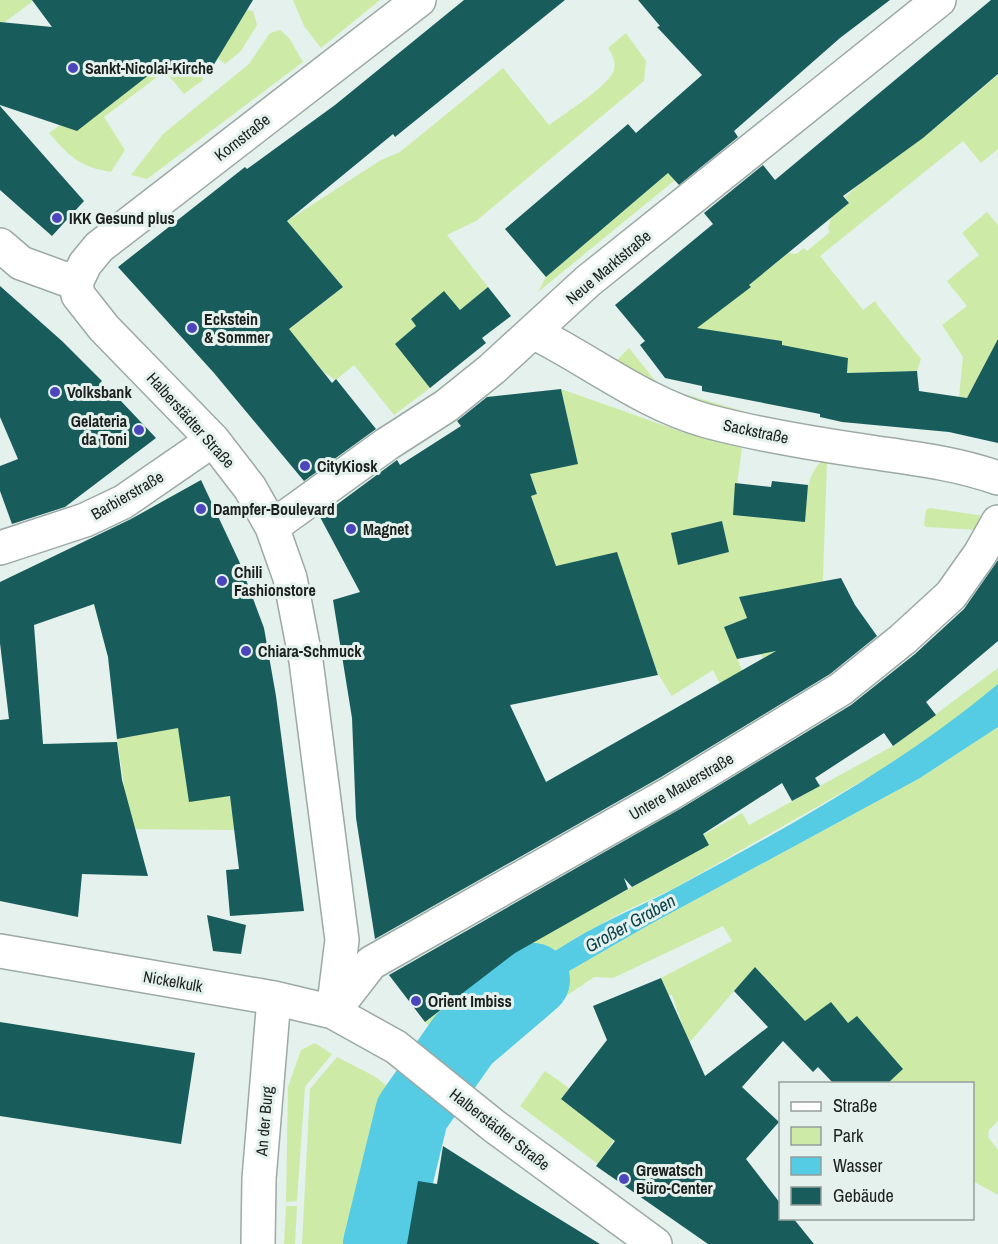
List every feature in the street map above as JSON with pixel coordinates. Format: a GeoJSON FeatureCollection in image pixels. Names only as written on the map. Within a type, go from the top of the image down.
{"type":"FeatureCollection","features":[{"type":"Feature","properties":{"kind":"street","name":"Kornstraße"},"geometry":{"type":"LineString","coordinates":[[76,283],[85,264],[99,247],[419,0]]}},
{"type":"Feature","properties":{"kind":"street","name":"Neue Marktstraße"},"geometry":{"type":"LineString","coordinates":[[272,527],[387,444],[446,406],[607,266],[939,0]]}},
{"type":"Feature","properties":{"kind":"street"},"geometry":{"type":"LineString","coordinates":[[0,245],[21,263],[76,283]]}},
{"type":"Feature","properties":{"kind":"street","name":"Halberstädter Straße"},"geometry":{"type":"LineString","coordinates":[[76,283],[78,295],[104,328],[213,440],[250,488],[272,527],[290,578],[306,661],[342,940],[338,1015],[396,1047],[494,1126],[655,1244]]}},
{"type":"Feature","properties":{"kind":"street","name":"Sackstraße"},"geometry":{"type":"LineString","coordinates":[[533,332],[587,361],[625,387],[705,420],[823,445],[932,460],[998,478]]}},
{"type":"Feature","properties":{"kind":"street","name":"Barbierstraße"},"geometry":{"type":"LineString","coordinates":[[0,548],[85,520],[123,502],[213,440]]}},
{"type":"Feature","properties":{"kind":"street","name":"Untere Mauerstraße"},"geometry":{"type":"LineString","coordinates":[[338,1015],[371,963],[671,793],[841,689],[903,639],[951,595],[980,554],[998,522]]}},
{"type":"Feature","properties":{"kind":"street","name":"Nickelkulk"},"geometry":{"type":"LineString","coordinates":[[0,951],[274,998],[338,1015]]}},
{"type":"Feature","properties":{"kind":"street","name":"An der Burg"},"geometry":{"type":"LineString","coordinates":[[258,1244],[259,1179],[274,998]]}},
{"type":"Feature","properties":{"kind":"green space"},"geometry":{"type":"Polygon","coordinates":[[[0,0],[33,1],[5,22],[0,22],[0,0]]]}},
{"type":"Feature","properties":{"kind":"green space"},"geometry":{"type":"Polygon","coordinates":[[[293,0],[380,0],[321,48],[304,26],[293,0]]]}},
{"type":"Feature","properties":{"kind":"green space"},"geometry":{"type":"Polygon","coordinates":[[[246,10],[253,11],[257,25],[241,51],[225,64],[213,54],[219,55],[246,10]]]}},
{"type":"Feature","properties":{"kind":"green space"},"geometry":{"type":"Polygon","coordinates":[[[280,30],[289,38],[303,62],[147,179],[131,175],[163,134],[249,64],[270,33],[280,30]]]}},
{"type":"Feature","properties":{"kind":"green space"},"geometry":{"type":"Polygon","coordinates":[[[626,33],[646,61],[644,81],[476,221],[447,235],[488,287],[460,310],[450,299],[441,306],[435,299],[411,319],[416,326],[395,344],[430,388],[394,415],[354,365],[336,380],[325,373],[314,360],[267,347],[343,287],[287,221],[381,160],[400,152],[503,68],[549,125],[595,92],[610,77],[614,64],[608,48],[626,33]]]}},
{"type":"Feature","properties":{"kind":"green space"},"geometry":{"type":"Polygon","coordinates":[[[168,59],[164,65],[170,69],[202,71],[203,80],[184,94],[165,71],[104,117],[125,150],[111,172],[83,164],[49,133],[71,117],[72,129],[78,131],[79,119],[107,98],[111,104],[116,101],[111,95],[168,59]]]}},
{"type":"Feature","properties":{"kind":"green space"},"geometry":{"type":"Polygon","coordinates":[[[998,75],[998,149],[981,163],[963,141],[820,256],[863,310],[875,301],[921,359],[917,371],[847,373],[848,358],[781,348],[782,341],[692,331],[765,260],[771,267],[789,253],[796,254],[804,248],[807,251],[830,232],[828,229],[831,217],[849,203],[845,197],[872,173],[923,138],[998,75]]]}},
{"type":"Feature","properties":{"kind":"green space"},"geometry":{"type":"Polygon","coordinates":[[[668,173],[675,180],[538,292],[546,277],[668,173]]]}},
{"type":"Feature","properties":{"kind":"green space"},"geometry":{"type":"Polygon","coordinates":[[[987,212],[998,225],[998,343],[967,398],[959,397],[963,357],[942,325],[967,306],[947,281],[979,255],[962,233],[987,212]]]}},
{"type":"Feature","properties":{"kind":"green space"},"geometry":{"type":"Polygon","coordinates":[[[629,348],[664,388],[749,413],[747,419],[678,397],[631,371],[617,360],[629,348]]]}},
{"type":"Feature","properties":{"kind":"green space"},"geometry":{"type":"Polygon","coordinates":[[[561,389],[691,435],[742,448],[733,515],[805,521],[812,474],[822,461],[827,463],[822,604],[778,649],[763,659],[751,627],[768,609],[766,592],[739,597],[747,618],[724,627],[744,675],[721,686],[713,670],[672,696],[658,674],[639,618],[525,550],[521,541],[544,532],[531,496],[537,494],[528,468],[578,464],[561,389]],[[722,521],[672,533],[679,565],[728,552],[722,521]]]}},
{"type":"Feature","properties":{"kind":"green space"},"geometry":{"type":"Polygon","coordinates":[[[930,508],[984,516],[979,530],[926,527],[924,525],[926,510],[930,508]]]}},
{"type":"Feature","properties":{"kind":"green space"},"geometry":{"type":"Polygon","coordinates":[[[998,668],[998,684],[957,719],[876,773],[675,888],[625,911],[572,940],[510,980],[439,1036],[425,1022],[493,968],[535,941],[708,845],[703,835],[742,813],[749,825],[893,746],[998,668]]]}},
{"type":"Feature","properties":{"kind":"green space"},"geometry":{"type":"Polygon","coordinates":[[[205,722],[230,796],[235,830],[126,829],[124,784],[117,739],[205,722]]]}},
{"type":"Feature","properties":{"kind":"green space"},"geometry":{"type":"Polygon","coordinates":[[[998,727],[998,1121],[989,1130],[988,1137],[998,1150],[998,1195],[974,1182],[974,1082],[861,1082],[755,967],[688,1044],[617,1062],[685,1032],[672,995],[669,995],[661,978],[732,941],[723,926],[613,978],[594,977],[533,1019],[479,1066],[466,1056],[506,1015],[545,985],[647,926],[920,778],[998,727]]]}},
{"type":"Feature","properties":{"kind":"green space"},"geometry":{"type":"Polygon","coordinates":[[[315,1043],[332,1054],[305,1087],[297,1201],[286,1202],[288,1087],[301,1050],[315,1043]]]}},
{"type":"Feature","properties":{"kind":"green space"},"geometry":{"type":"Polygon","coordinates":[[[337,1057],[374,1076],[438,1124],[418,1181],[407,1244],[302,1244],[310,1089],[337,1057]]]}},
{"type":"Feature","properties":{"kind":"green space"},"geometry":{"type":"Polygon","coordinates":[[[545,1071],[569,1088],[561,1099],[614,1140],[598,1164],[520,1106],[545,1071]]]}},
{"type":"Feature","properties":{"kind":"green space"},"geometry":{"type":"Polygon","coordinates":[[[286,1206],[297,1206],[295,1244],[284,1244],[286,1206]]]}},
{"type":"Feature","properties":{"kind":"water"},"geometry":{"type":"Polygon","coordinates":[[[998,684],[998,727],[920,778],[647,926],[545,985],[506,1015],[466,1056],[439,1036],[504,986],[571,941],[718,865],[843,793],[923,741],[998,684]]]}},
{"type":"Feature","properties":{"kind":"building","name":"Sankt-Nicolai-Kirche"},"geometry":{"type":"Polygon","coordinates":[[[32,0],[253,0],[210,71],[179,75],[163,64],[77,131],[0,105],[0,22],[52,27],[32,0]]]}},
{"type":"Feature","properties":{"kind":"building"},"geometry":{"type":"Polygon","coordinates":[[[464,0],[565,0],[395,137],[393,134],[287,221],[343,287],[289,329],[332,383],[336,379],[376,429],[304,481],[214,373],[118,267],[245,167],[247,169],[335,105],[464,0]]]}},
{"type":"Feature","properties":{"kind":"building"},"geometry":{"type":"Polygon","coordinates":[[[638,0],[890,0],[840,38],[734,131],[738,137],[679,185],[668,173],[546,277],[505,229],[628,124],[636,133],[702,75],[657,27],[660,26],[638,0]]]}},
{"type":"Feature","properties":{"kind":"building"},"geometry":{"type":"Polygon","coordinates":[[[991,0],[998,0],[998,74],[923,138],[843,196],[849,203],[749,285],[751,287],[697,328],[782,341],[782,345],[848,358],[847,373],[917,371],[919,391],[967,398],[998,339],[998,443],[949,432],[842,422],[820,417],[820,414],[702,391],[702,386],[665,378],[640,345],[645,341],[615,305],[713,224],[704,213],[763,165],[775,180],[991,0]]]}},
{"type":"Feature","properties":{"kind":"building"},"geometry":{"type":"Polygon","coordinates":[[[0,106],[84,201],[52,236],[0,190],[0,106]]]}},
{"type":"Feature","properties":{"kind":"building"},"geometry":{"type":"Polygon","coordinates":[[[0,286],[62,341],[102,381],[99,384],[120,400],[156,438],[65,507],[12,524],[0,491],[0,466],[18,459],[0,417],[0,286]]]}},
{"type":"Feature","properties":{"kind":"building"},"geometry":{"type":"Polygon","coordinates":[[[488,287],[511,316],[482,338],[486,343],[430,388],[395,344],[416,326],[411,319],[444,291],[460,310],[488,287]]]}},
{"type":"Feature","properties":{"kind":"building"},"geometry":{"type":"Polygon","coordinates":[[[561,389],[578,464],[530,474],[537,494],[531,496],[556,566],[617,552],[658,675],[510,705],[546,782],[776,651],[737,659],[724,627],[747,618],[739,597],[841,578],[855,605],[877,636],[830,674],[661,777],[375,939],[356,818],[352,718],[333,600],[360,592],[320,517],[397,460],[400,465],[461,426],[457,421],[487,397],[561,389]]]}},
{"type":"Feature","properties":{"kind":"building"},"geometry":{"type":"Polygon","coordinates":[[[201,480],[239,561],[264,628],[276,696],[304,911],[230,916],[226,870],[239,869],[230,796],[189,802],[178,728],[117,739],[108,657],[94,604],[34,625],[43,744],[117,742],[122,780],[148,876],[82,874],[78,917],[0,901],[0,720],[9,719],[0,643],[0,582],[131,519],[201,480]]]}},
{"type":"Feature","properties":{"kind":"building"},"geometry":{"type":"Polygon","coordinates":[[[772,481],[808,485],[805,522],[733,515],[735,483],[771,487],[772,481]]]}},
{"type":"Feature","properties":{"kind":"building"},"geometry":{"type":"Polygon","coordinates":[[[722,521],[729,552],[678,565],[671,533],[722,521]]]}},
{"type":"Feature","properties":{"kind":"building"},"geometry":{"type":"Polygon","coordinates":[[[998,560],[998,641],[926,702],[936,715],[893,746],[884,733],[815,778],[820,786],[792,801],[782,783],[703,834],[709,845],[632,887],[624,878],[628,889],[515,953],[425,1022],[389,975],[680,809],[851,705],[915,654],[964,609],[998,560]]]}},
{"type":"Feature","properties":{"kind":"building"},"geometry":{"type":"Polygon","coordinates":[[[207,915],[246,925],[241,954],[213,951],[207,915]]]}},
{"type":"Feature","properties":{"kind":"building"},"geometry":{"type":"Polygon","coordinates":[[[755,967],[805,1021],[831,1002],[848,1023],[857,1016],[903,1069],[889,1082],[832,1082],[818,1067],[813,1072],[783,1041],[742,1087],[779,1122],[746,1159],[779,1202],[779,1220],[795,1220],[814,1244],[708,1244],[596,1166],[615,1141],[561,1099],[607,1040],[593,1006],[661,978],[705,1076],[768,1027],[734,991],[755,967]]]}},
{"type":"Feature","properties":{"kind":"building"},"geometry":{"type":"Polygon","coordinates":[[[0,1022],[195,1053],[181,1144],[0,1116],[0,1022]]]}},
{"type":"Feature","properties":{"kind":"building"},"geometry":{"type":"Polygon","coordinates":[[[443,1146],[600,1244],[407,1244],[418,1181],[437,1184],[443,1146]]]}},
{"type":"Feature","properties":{"kind":"waterway","name":"Großer Graben"},"geometry":{"type":"LineString","coordinates":[[380,1244],[412,1113],[464,1039],[533,980]]}},
{"type":"Feature","properties":{"kind":"place","name":"Sankt-Nicolai-Kirche"},"geometry":{"type":"Point","coordinates":[73,68]}},
{"type":"Feature","properties":{"kind":"place","name":"IKK Gesund plus"},"geometry":{"type":"Point","coordinates":[57,218]}},
{"type":"Feature","properties":{"kind":"place","name":"Eckstein & Sommer"},"geometry":{"type":"Point","coordinates":[192,328]}},
{"type":"Feature","properties":{"kind":"place","name":"Volksbank"},"geometry":{"type":"Point","coordinates":[55,392]}},
{"type":"Feature","properties":{"kind":"place","name":"Gelateria da Toni"},"geometry":{"type":"Point","coordinates":[139,430]}},
{"type":"Feature","properties":{"kind":"place","name":"CityKiosk"},"geometry":{"type":"Point","coordinates":[305,466]}},
{"type":"Feature","properties":{"kind":"place","name":"Dampfer-Boulevard"},"geometry":{"type":"Point","coordinates":[201,509]}},
{"type":"Feature","properties":{"kind":"place","name":"Magnet"},"geometry":{"type":"Point","coordinates":[351,529]}},
{"type":"Feature","properties":{"kind":"place","name":"Chili Fashionstore"},"geometry":{"type":"Point","coordinates":[222,581]}},
{"type":"Feature","properties":{"kind":"place","name":"Chiara-Schmuck"},"geometry":{"type":"Point","coordinates":[246,651]}},
{"type":"Feature","properties":{"kind":"place","name":"Orient Imbiss"},"geometry":{"type":"Point","coordinates":[416,1001]}},
{"type":"Feature","properties":{"kind":"place","name":"Grewatsch Büro-Center"},"geometry":{"type":"Point","coordinates":[624,1179]}}]}
